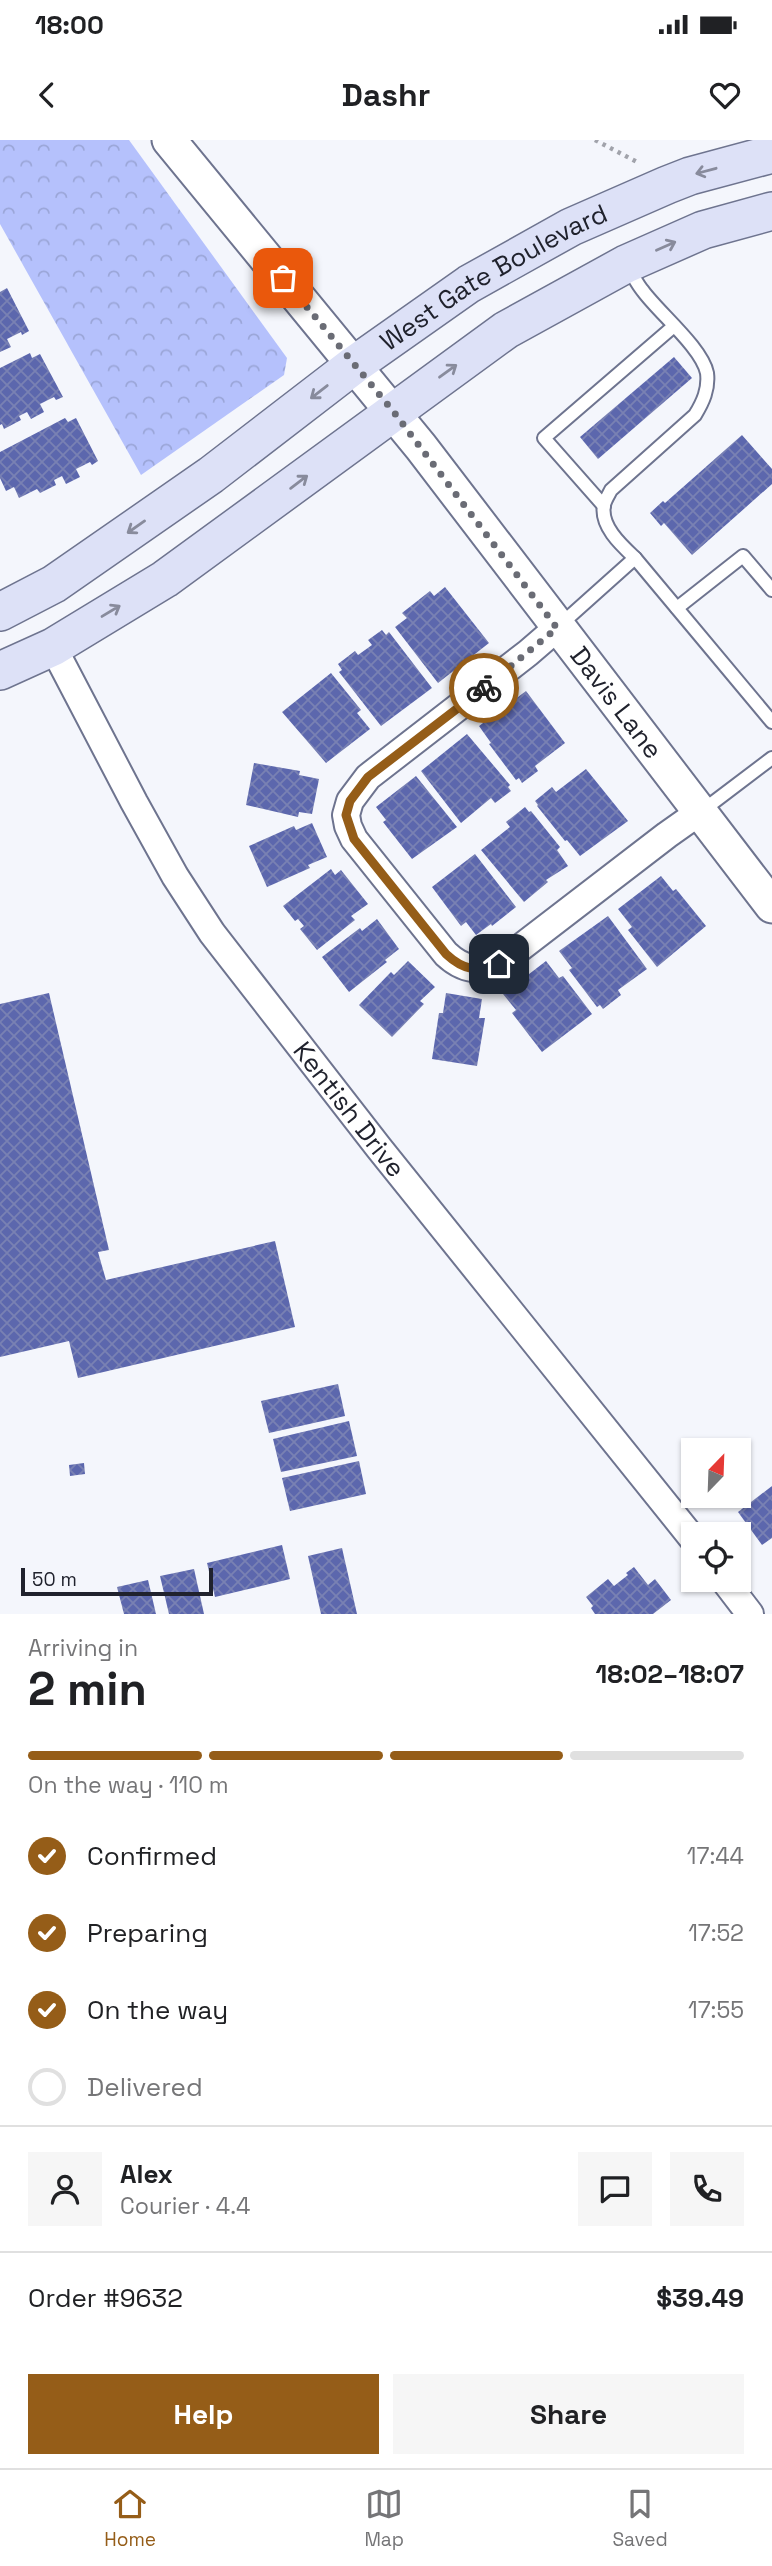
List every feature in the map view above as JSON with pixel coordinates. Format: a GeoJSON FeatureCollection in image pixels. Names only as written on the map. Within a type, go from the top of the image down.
{"type":"FeatureCollection","features":[{"type":"Feature","properties":{"kind":"main road","name":"West Gate Boulevard"},"geometry":{"type":"LineString","coordinates":[[0,612],[54,584],[177,498],[354,365],[469,284],[571,227],[690,176],[772,154]]}},
{"type":"Feature","properties":{"kind":"main road","name":"West Gate Boulevard"},"geometry":{"type":"LineString","coordinates":[[0,671],[54,647],[165,579],[506,330],[626,264],[703,230],[772,211]]}},
{"type":"Feature","properties":{"kind":"street","name":"Davis Lane"},"geometry":{"type":"LineString","coordinates":[[169,140],[393,411],[772,906]]}},
{"type":"Feature","properties":{"kind":"street"},"geometry":{"type":"LineString","coordinates":[[557,628],[368,777],[350,801],[346,815],[354,839],[446,954],[456,963],[480,970],[499,964],[701,811]]}},
{"type":"Feature","properties":{"kind":"street","name":"Kentish Drive"},"geometry":{"type":"LineString","coordinates":[[54,647],[134,802],[175,876],[212,933],[345,1105],[681,1524]]}},
{"type":"Feature","properties":{"kind":"street"},"geometry":{"type":"LineString","coordinates":[[733,1592],[750,1614]]}},
{"type":"Feature","properties":{"kind":"lane"},"geometry":{"type":"LineString","coordinates":[[626,264],[643,291],[700,356],[708,385],[703,402],[695,415],[611,490],[604,506],[604,520],[618,543],[635,558],[772,722]]}},
{"type":"Feature","properties":{"kind":"lane"},"geometry":{"type":"LineString","coordinates":[[604,506],[544,438],[674,326]]}},
{"type":"Feature","properties":{"kind":"lane"},"geometry":{"type":"LineString","coordinates":[[677,608],[743,556],[772,590]]}},
{"type":"Feature","properties":{"kind":"lane"},"geometry":{"type":"LineString","coordinates":[[557,628],[635,558]]}},
{"type":"Feature","properties":{"kind":"lane"},"geometry":{"type":"LineString","coordinates":[[701,811],[772,758]]}},
{"type":"Feature","properties":{"kind":"path"},"geometry":{"type":"LineString","coordinates":[[595,140],[639,163]]}},
{"type":"Feature","properties":{"kind":"green space"},"geometry":{"type":"Polygon","coordinates":[[[0,140],[129,140],[287,358],[284,375],[141,475],[0,224],[0,140]]]}},
{"type":"Feature","properties":{"kind":"building"},"geometry":{"type":"Polygon","coordinates":[[[7,288],[29,331],[7,339],[11,347],[0,352],[0,292],[7,288]]]}},
{"type":"Feature","properties":{"kind":"building"},"geometry":{"type":"Polygon","coordinates":[[[30,353],[32,358],[40,354],[63,397],[56,400],[54,397],[40,404],[44,412],[31,419],[27,412],[19,416],[21,420],[4,429],[2,424],[0,425],[0,368],[30,353]]]}},
{"type":"Feature","properties":{"kind":"building"},"geometry":{"type":"Polygon","coordinates":[[[674,357],[692,378],[598,459],[580,437],[674,357]]]}},
{"type":"Feature","properties":{"kind":"building"},"geometry":{"type":"Polygon","coordinates":[[[65,418],[68,422],[76,418],[98,461],[76,469],[80,477],[66,484],[62,476],[54,480],[56,485],[40,493],[37,489],[19,498],[14,487],[6,491],[0,478],[0,452],[65,418]]]}},
{"type":"Feature","properties":{"kind":"building"},"geometry":{"type":"Polygon","coordinates":[[[742,435],[772,469],[772,484],[692,555],[664,523],[661,526],[650,513],[742,435]]]}},
{"type":"Feature","properties":{"kind":"building"},"geometry":{"type":"Polygon","coordinates":[[[445,587],[489,643],[438,683],[395,627],[407,618],[402,613],[430,591],[434,596],[445,587]]]}},
{"type":"Feature","properties":{"kind":"building"},"geometry":{"type":"Polygon","coordinates":[[[382,630],[386,635],[389,632],[432,688],[381,726],[339,672],[342,670],[338,664],[355,651],[358,655],[372,645],[368,640],[382,630]]]}},
{"type":"Feature","properties":{"kind":"building"},"geometry":{"type":"Polygon","coordinates":[[[331,673],[361,710],[357,713],[370,729],[326,763],[282,712],[331,673]]]}},
{"type":"Feature","properties":{"kind":"building"},"geometry":{"type":"Polygon","coordinates":[[[526,691],[565,743],[535,766],[538,771],[522,783],[519,778],[516,780],[479,726],[526,691]]]}},
{"type":"Feature","properties":{"kind":"building"},"geometry":{"type":"Polygon","coordinates":[[[467,734],[510,785],[508,787],[511,791],[495,803],[491,798],[461,823],[421,771],[467,734]]]}},
{"type":"Feature","properties":{"kind":"building"},"geometry":{"type":"Polygon","coordinates":[[[254,763],[300,771],[299,775],[319,779],[312,814],[299,812],[298,817],[246,805],[254,763]]]}},
{"type":"Feature","properties":{"kind":"building"},"geometry":{"type":"Polygon","coordinates":[[[586,769],[628,821],[580,856],[567,840],[565,841],[535,801],[552,787],[556,792],[586,769]]]}},
{"type":"Feature","properties":{"kind":"building"},"geometry":{"type":"Polygon","coordinates":[[[416,776],[457,827],[412,859],[383,822],[386,820],[376,807],[416,776]]]}},
{"type":"Feature","properties":{"kind":"building"},"geometry":{"type":"Polygon","coordinates":[[[525,807],[560,847],[557,850],[568,866],[546,880],[548,882],[524,902],[481,850],[510,827],[506,822],[525,807]]]}},
{"type":"Feature","properties":{"kind":"building"},"geometry":{"type":"Polygon","coordinates":[[[312,823],[327,857],[308,865],[310,868],[267,887],[249,846],[294,826],[296,830],[312,823]]]}},
{"type":"Feature","properties":{"kind":"building"},"geometry":{"type":"Polygon","coordinates":[[[475,854],[516,907],[476,935],[466,922],[461,926],[432,887],[475,854]]]}},
{"type":"Feature","properties":{"kind":"building"},"geometry":{"type":"Polygon","coordinates":[[[331,869],[335,875],[341,870],[368,904],[351,916],[355,920],[317,950],[300,929],[304,926],[298,919],[295,921],[283,906],[331,869]]]}},
{"type":"Feature","properties":{"kind":"building"},"geometry":{"type":"Polygon","coordinates":[[[661,876],[673,891],[676,889],[706,926],[657,967],[628,930],[632,927],[618,909],[661,876]]]}},
{"type":"Feature","properties":{"kind":"building"},"geometry":{"type":"Polygon","coordinates":[[[608,916],[647,969],[618,990],[621,995],[603,1009],[600,1005],[597,1007],[569,970],[572,968],[559,951],[608,916]]]}},
{"type":"Feature","properties":{"kind":"building"},"geometry":{"type":"Polygon","coordinates":[[[377,919],[399,949],[349,992],[322,957],[360,928],[362,931],[377,919]]]}},
{"type":"Feature","properties":{"kind":"building"},"geometry":{"type":"Polygon","coordinates":[[[408,961],[435,987],[420,1001],[424,1004],[392,1037],[359,1005],[391,972],[394,975],[408,961]]]}},
{"type":"Feature","properties":{"kind":"building"},"geometry":{"type":"Polygon","coordinates":[[[546,961],[559,978],[563,976],[592,1014],[542,1052],[512,1013],[516,1010],[503,994],[546,961]]]}},
{"type":"Feature","properties":{"kind":"building"},"geometry":{"type":"Polygon","coordinates":[[[49,993],[109,1250],[98,1252],[106,1280],[275,1241],[295,1327],[78,1378],[69,1341],[0,1357],[0,1004],[49,993]]]}},
{"type":"Feature","properties":{"kind":"building"},"geometry":{"type":"Polygon","coordinates":[[[446,993],[482,999],[479,1018],[485,1018],[477,1066],[432,1059],[439,1013],[443,1013],[446,993]]]}},
{"type":"Feature","properties":{"kind":"building"},"geometry":{"type":"Polygon","coordinates":[[[338,1384],[345,1416],[269,1433],[261,1401],[338,1384]]]}},
{"type":"Feature","properties":{"kind":"building"},"geometry":{"type":"Polygon","coordinates":[[[349,1421],[357,1456],[281,1472],[273,1439],[349,1421]]]}},
{"type":"Feature","properties":{"kind":"building"},"geometry":{"type":"Polygon","coordinates":[[[359,1461],[366,1494],[290,1511],[282,1478],[359,1461]]]}},
{"type":"Feature","properties":{"kind":"building"},"geometry":{"type":"Polygon","coordinates":[[[84,1463],[85,1474],[70,1476],[69,1465],[84,1463]]]}},
{"type":"Feature","properties":{"kind":"building"},"geometry":{"type":"Polygon","coordinates":[[[772,1486],[772,1538],[762,1545],[751,1530],[751,1522],[745,1522],[738,1512],[743,1508],[751,1508],[751,1502],[772,1486]]]}},
{"type":"Feature","properties":{"kind":"building"},"geometry":{"type":"Polygon","coordinates":[[[282,1545],[290,1579],[215,1597],[207,1563],[282,1545]]]}},
{"type":"Feature","properties":{"kind":"building"},"geometry":{"type":"Polygon","coordinates":[[[342,1548],[357,1614],[321,1614],[308,1556],[342,1548]]]}},
{"type":"Feature","properties":{"kind":"building"},"geometry":{"type":"Polygon","coordinates":[[[634,1567],[648,1585],[655,1579],[671,1600],[653,1614],[595,1614],[586,1597],[608,1579],[614,1586],[634,1567]]]}},
{"type":"Feature","properties":{"kind":"building"},"geometry":{"type":"Polygon","coordinates":[[[194,1569],[204,1614],[169,1614],[160,1576],[194,1569]]]}},
{"type":"Feature","properties":{"kind":"building"},"geometry":{"type":"Polygon","coordinates":[[[148,1580],[156,1614],[124,1614],[117,1587],[148,1580]]]}},
{"type":"Feature","properties":{"kind":"way so far"},"geometry":{"type":"LineString","coordinates":[[283,278],[393,411],[557,628],[484,688]]}},
{"type":"Feature","properties":{"kind":"route"},"geometry":{"type":"LineString","coordinates":[[484,688],[368,777],[350,801],[346,815],[354,839],[446,954],[467,968],[480,970],[499,964]]}}]}
